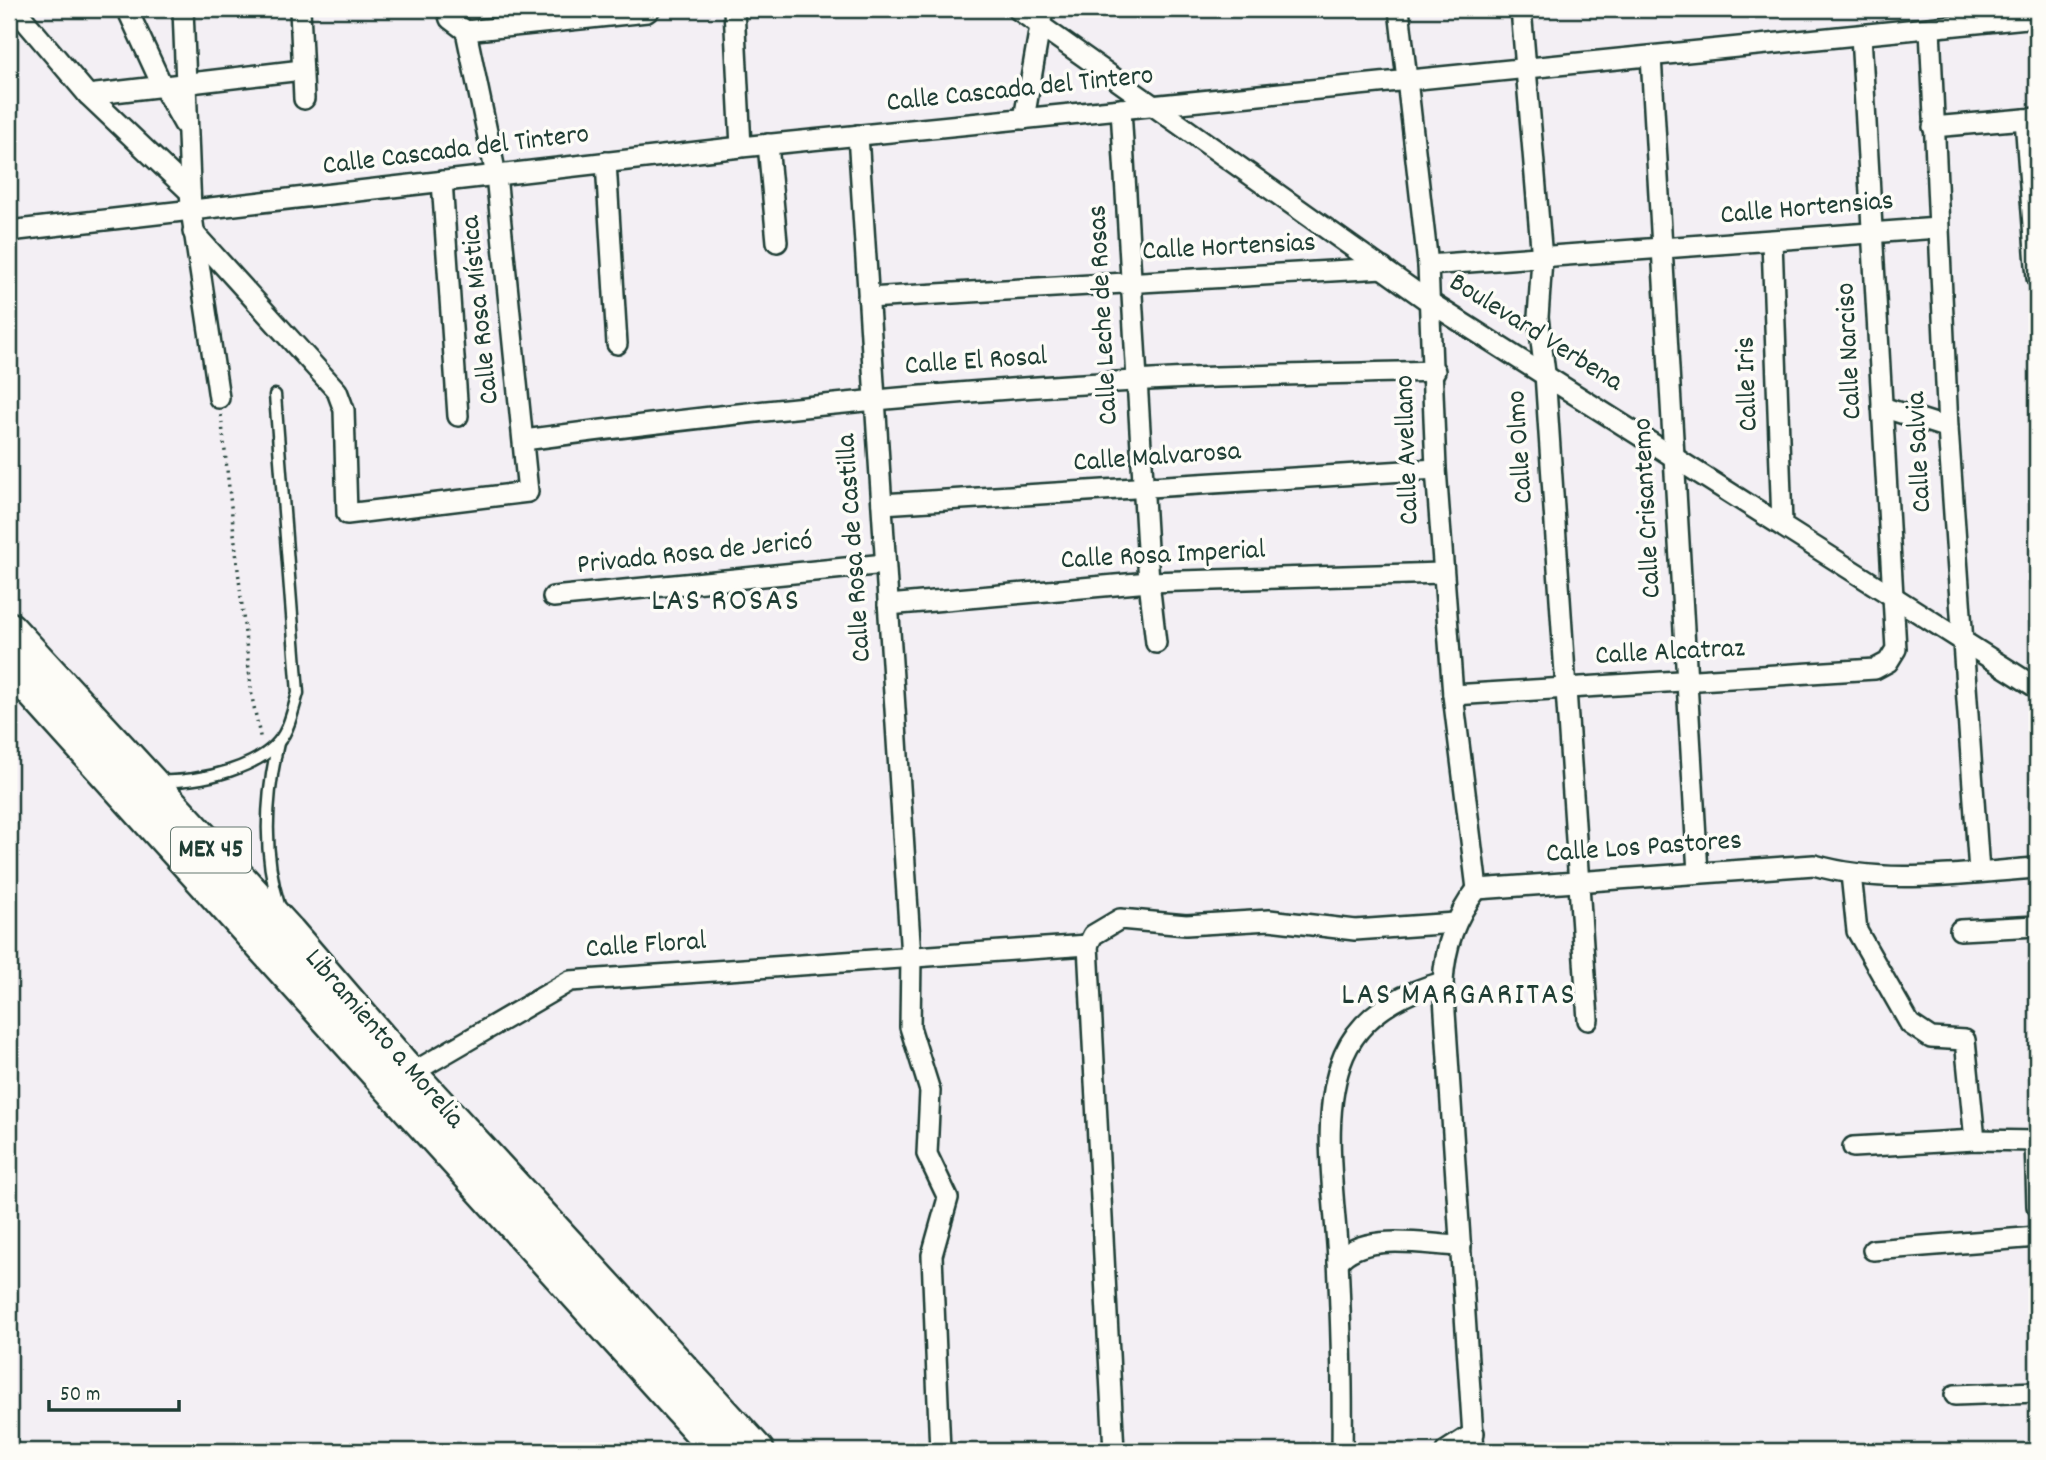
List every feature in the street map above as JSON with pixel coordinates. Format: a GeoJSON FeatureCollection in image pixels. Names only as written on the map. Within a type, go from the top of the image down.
{"type":"FeatureCollection","features":[{"type":"Feature","properties":{"kind":"highway","name":"Libramiento a Morelia"},"geometry":{"type":"LineString","coordinates":[[9,629],[146,781],[288,932],[410,1074],[757,1451]]}},
{"type":"Feature","properties":{"kind":"highway","name":"Libramiento a Morelia"},"geometry":{"type":"LineString","coordinates":[[9,665],[719,1451]]}},
{"type":"Feature","properties":{"kind":"street"},"geometry":{"type":"LineString","coordinates":[[15,9],[88,95],[190,201]]}},
{"type":"Feature","properties":{"kind":"street"},"geometry":{"type":"LineString","coordinates":[[127,9],[162,85],[186,126]]}},
{"type":"Feature","properties":{"kind":"street"},"geometry":{"type":"LineString","coordinates":[[183,9],[190,201],[219,398]]}},
{"type":"Feature","properties":{"kind":"street"},"geometry":{"type":"LineString","coordinates":[[300,9],[303,99]]}},
{"type":"Feature","properties":{"kind":"street"},"geometry":{"type":"LineString","coordinates":[[446,9],[450,19],[466,31],[555,15],[647,12],[650,9]]}},
{"type":"Feature","properties":{"kind":"street"},"geometry":{"type":"LineString","coordinates":[[734,9],[741,147]]}},
{"type":"Feature","properties":{"kind":"street","name":"Boulevard Verbena"},"geometry":{"type":"LineString","coordinates":[[1017,9],[1041,17],[1154,106],[1431,303],[2037,688]]}},
{"type":"Feature","properties":{"kind":"street","name":"Calle Avellano"},"geometry":{"type":"LineString","coordinates":[[1399,9],[1405,80],[1429,265],[1435,371],[1436,469],[1452,695],[1477,889]]}},
{"type":"Feature","properties":{"kind":"street","name":"Calle Olmo"},"geometry":{"type":"LineString","coordinates":[[1521,9],[1542,259],[1538,317],[1545,373],[1588,1020]]}},
{"type":"Feature","properties":{"kind":"street"},"geometry":{"type":"LineString","coordinates":[[1024,118],[1041,17]]}},
{"type":"Feature","properties":{"kind":"street","name":"Calle Cascada del Tintero"},"geometry":{"type":"LineString","coordinates":[[9,231],[190,201],[442,181],[768,144],[2037,17]]}},
{"type":"Feature","properties":{"kind":"street","name":"Calle Salvia"},"geometry":{"type":"LineString","coordinates":[[1930,28],[1948,428],[1979,872]]}},
{"type":"Feature","properties":{"kind":"street","name":"Calle Rosa Mística"},"geometry":{"type":"LineString","coordinates":[[193,232],[340,395],[344,410],[347,514],[528,492],[496,175],[466,31]]}},
{"type":"Feature","properties":{"kind":"street","name":"Calle Narciso"},"geometry":{"type":"LineString","coordinates":[[1861,35],[1896,649],[1888,662]]}},
{"type":"Feature","properties":{"kind":"street","name":"Calle Crisantemo"},"geometry":{"type":"LineString","coordinates":[[1650,56],[1698,873]]}},
{"type":"Feature","properties":{"kind":"street"},"geometry":{"type":"LineString","coordinates":[[88,95],[302,70]]}},
{"type":"Feature","properties":{"kind":"street","name":"Calle Leche de Rosas"},"geometry":{"type":"LineString","coordinates":[[1121,109],[1149,582],[1156,643]]}},
{"type":"Feature","properties":{"kind":"street"},"geometry":{"type":"LineString","coordinates":[[1933,127],[2031,119],[2037,278]]}},
{"type":"Feature","properties":{"kind":"street","name":"Calle Rosa de Castilla"},"geometry":{"type":"LineString","coordinates":[[858,135],[911,957],[910,1027],[930,1091],[928,1154],[948,1198],[932,1255],[940,1451]]}},
{"type":"Feature","properties":{"kind":"street"},"geometry":{"type":"LineString","coordinates":[[768,144],[777,242]]}},
{"type":"Feature","properties":{"kind":"street"},"geometry":{"type":"LineString","coordinates":[[606,162],[617,344]]}},
{"type":"Feature","properties":{"kind":"street"},"geometry":{"type":"LineString","coordinates":[[442,181],[458,416]]}},
{"type":"Feature","properties":{"kind":"street","name":"Calle Hortensias"},"geometry":{"type":"LineString","coordinates":[[1429,265],[1542,259],[1938,228]]}},
{"type":"Feature","properties":{"kind":"street","name":"Calle Iris"},"geometry":{"type":"LineString","coordinates":[[1772,241],[1782,524]]}},
{"type":"Feature","properties":{"kind":"street","name":"Calle Hortensias"},"geometry":{"type":"LineString","coordinates":[[868,298],[1383,268]]}},
{"type":"Feature","properties":{"kind":"street","name":"Calle El Rosal"},"geometry":{"type":"LineString","coordinates":[[524,440],[875,399],[1137,380],[1435,371]]}},
{"type":"Feature","properties":{"kind":"street"},"geometry":{"type":"LineString","coordinates":[[1882,407],[1948,428]]}},
{"type":"Feature","properties":{"kind":"street","name":"Calle Malvarosa"},"geometry":{"type":"LineString","coordinates":[[881,504],[1436,469]]}},
{"type":"Feature","properties":{"kind":"street","name":"Privada Rosa de Jericó"},"geometry":{"type":"LineString","coordinates":[[553,597],[885,564]]}},
{"type":"Feature","properties":{"kind":"street","name":"Calle Rosa Imperial"},"geometry":{"type":"LineString","coordinates":[[888,605],[1149,582],[1442,573]]}},
{"type":"Feature","properties":{"kind":"street","name":"Calle Alcatraz"},"geometry":{"type":"LineString","coordinates":[[1452,695],[1875,669],[1888,662]]}},
{"type":"Feature","properties":{"kind":"street","name":"Calle Los Pastores"},"geometry":{"type":"LineString","coordinates":[[1477,889],[1814,865],[1851,874],[1890,877],[2037,868]]}},
{"type":"Feature","properties":{"kind":"street"},"geometry":{"type":"LineString","coordinates":[[1851,874],[1857,930],[1910,1024],[1931,1038],[1965,1040],[1975,1140]]}},
{"type":"Feature","properties":{"kind":"street"},"geometry":{"type":"LineString","coordinates":[[1446,1451],[1474,1442],[1443,982],[1446,952],[1455,923],[1477,889]]}},
{"type":"Feature","properties":{"kind":"street"},"geometry":{"type":"LineString","coordinates":[[1114,1451],[1088,945],[1093,935],[1120,919],[1186,925],[1269,920],[1354,930],[1455,923]]}},
{"type":"Feature","properties":{"kind":"street"},"geometry":{"type":"LineString","coordinates":[[1960,930],[2037,926]]}},
{"type":"Feature","properties":{"kind":"street","name":"Calle Floral"},"geometry":{"type":"LineString","coordinates":[[410,1074],[570,981],[1088,945]]}},
{"type":"Feature","properties":{"kind":"street"},"geometry":{"type":"LineString","coordinates":[[1342,1451],[1338,1262],[1330,1114],[1334,1082],[1345,1053],[1363,1026],[1386,1005],[1414,990],[1443,982]]}},
{"type":"Feature","properties":{"kind":"street"},"geometry":{"type":"LineString","coordinates":[[1853,1147],[1975,1140],[2036,1141],[2037,1206]]}},
{"type":"Feature","properties":{"kind":"street"},"geometry":{"type":"LineString","coordinates":[[1873,1250],[2037,1237]]}},
{"type":"Feature","properties":{"kind":"street"},"geometry":{"type":"LineString","coordinates":[[1338,1262],[1346,1251],[1368,1243],[1461,1246]]}},
{"type":"Feature","properties":{"kind":"street"},"geometry":{"type":"LineString","coordinates":[[1955,1395],[2037,1392]]}},
{"type":"Feature","properties":{"kind":"lane"},"geometry":{"type":"LineString","coordinates":[[146,781],[177,782],[208,778],[237,768],[278,743],[285,733],[298,693],[275,395]]}},
{"type":"Feature","properties":{"kind":"lane"},"geometry":{"type":"LineString","coordinates":[[278,743],[270,780],[267,819],[274,883],[288,932]]}},
{"type":"Feature","properties":{"kind":"path"},"geometry":{"type":"LineString","coordinates":[[219,398],[252,697],[264,753]]}},
{"type":"Feature","properties":{"kind":"district","name":"LAS ROSAS"},"geometry":{"type":"Point","coordinates":[726,603]}},
{"type":"Feature","properties":{"kind":"district","name":"LAS MARGARITAS"},"geometry":{"type":"Point","coordinates":[1459,997]}}]}
